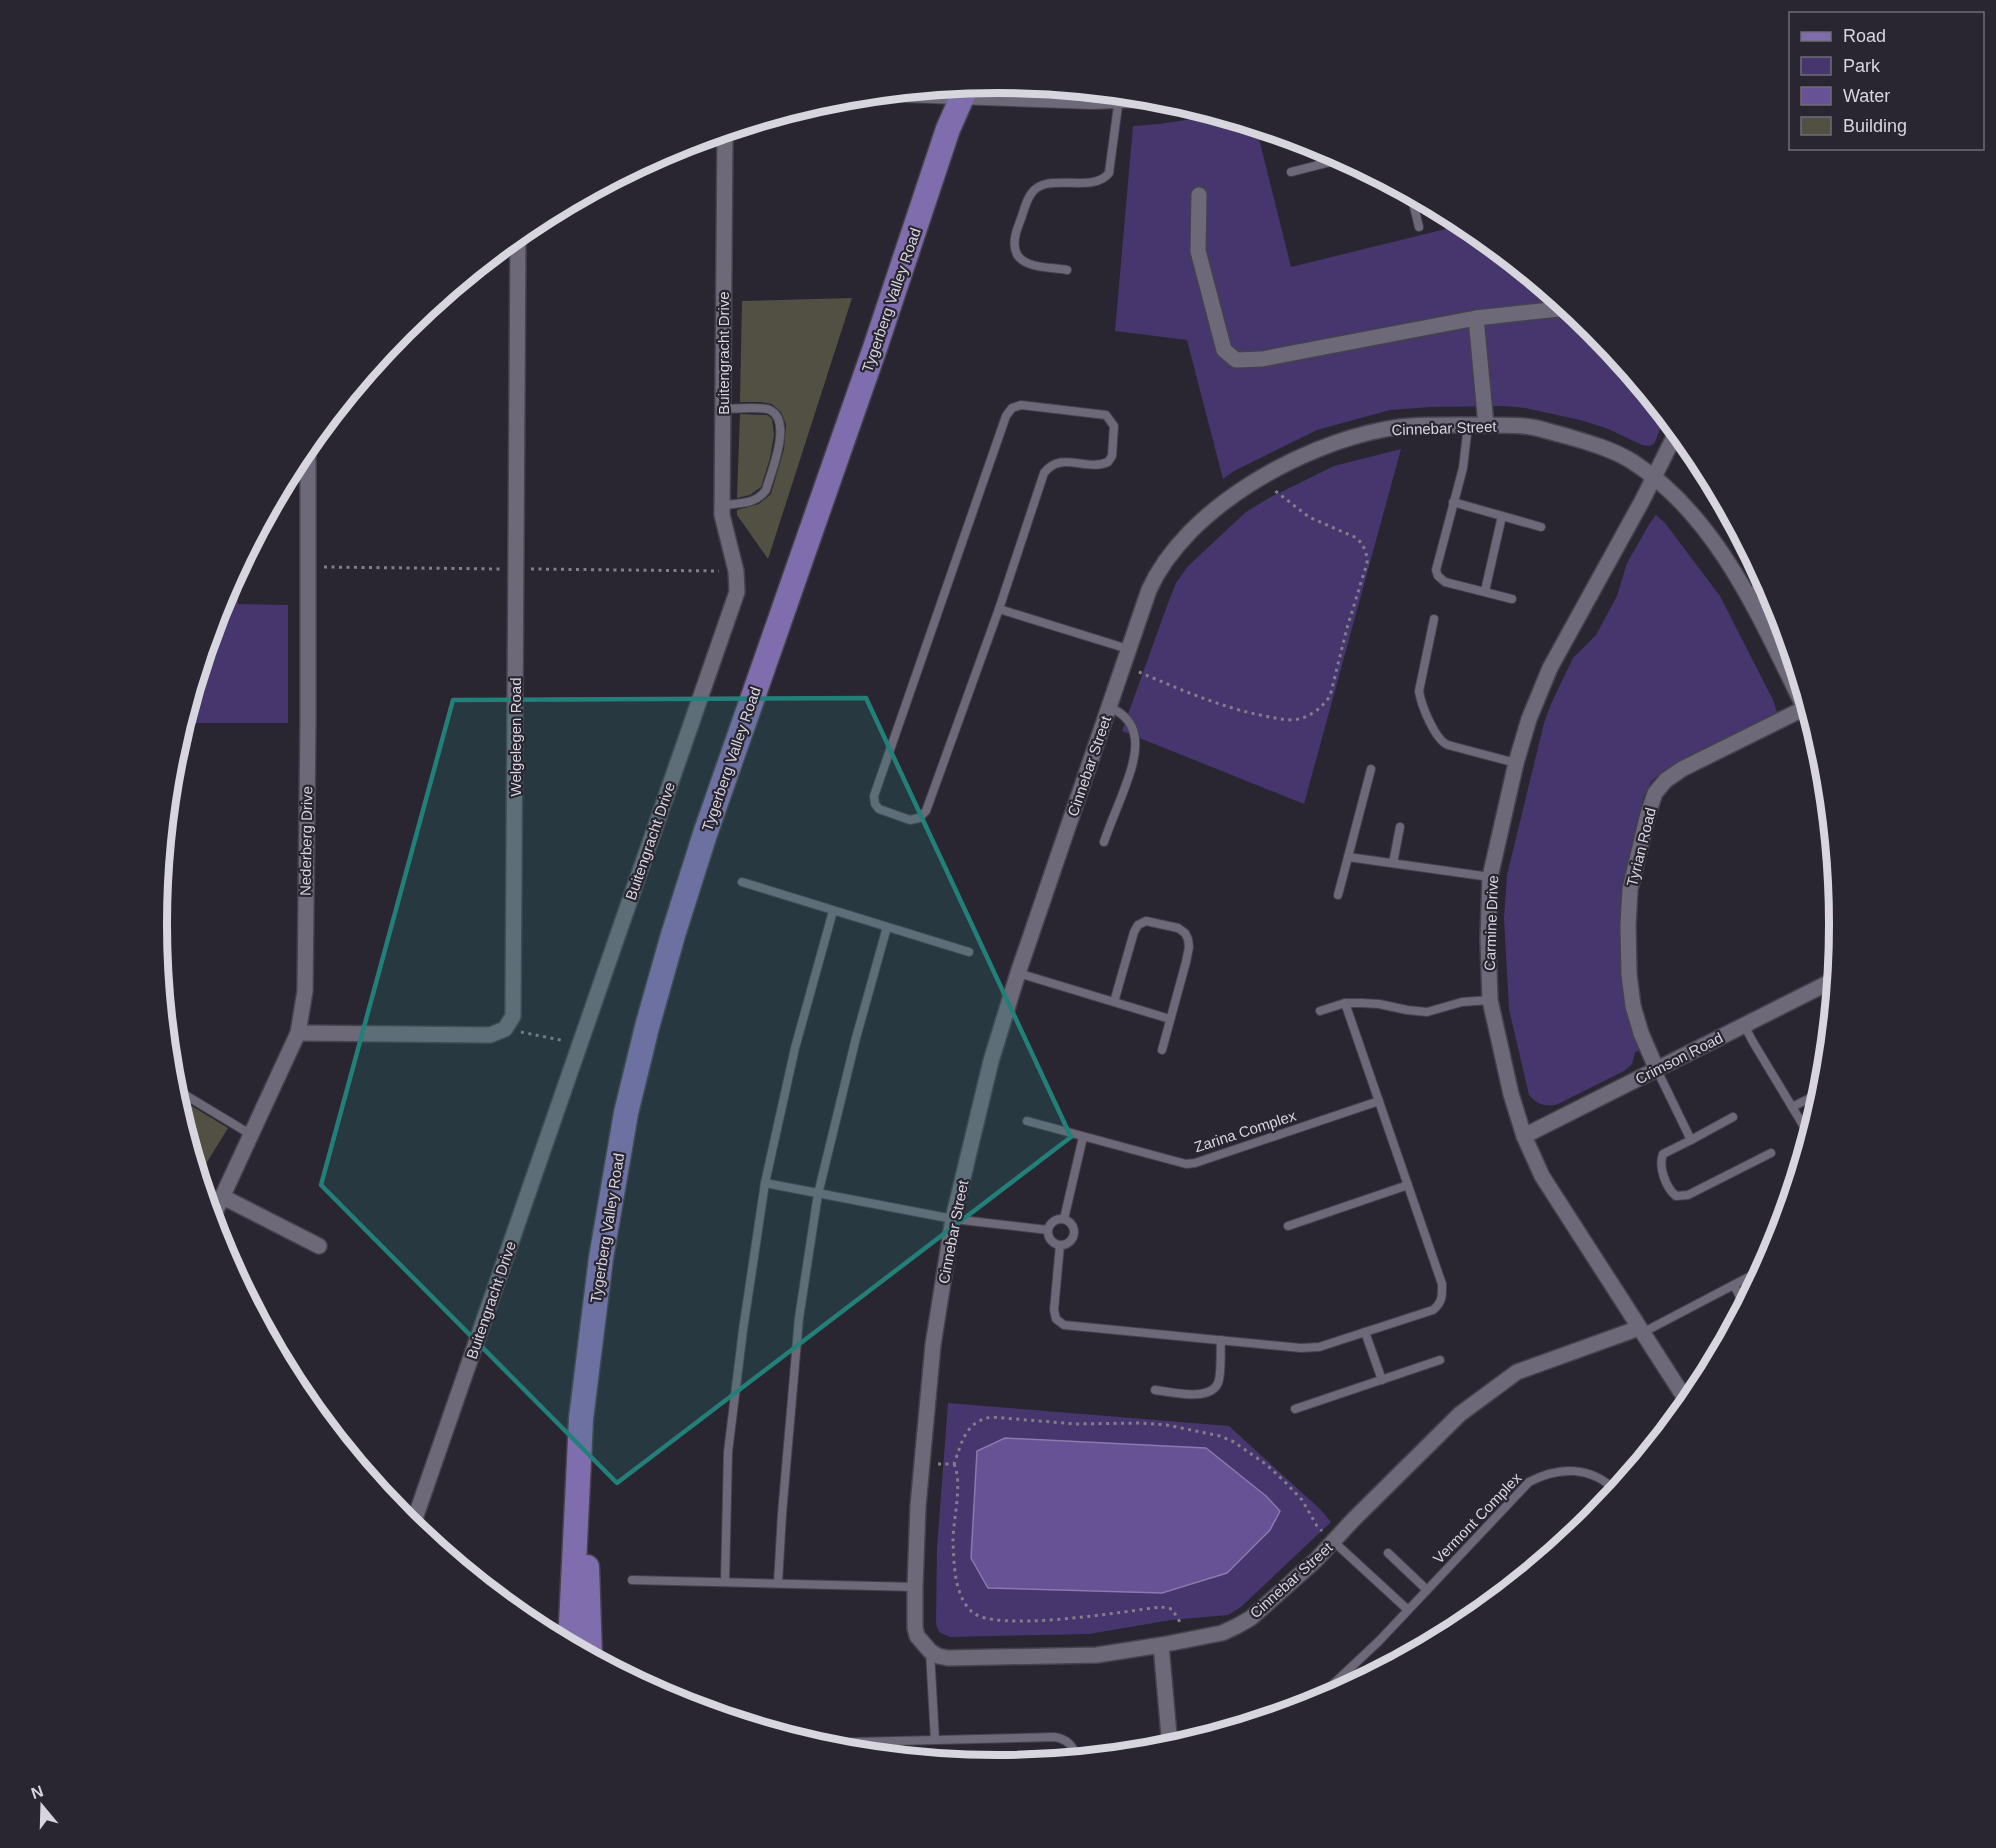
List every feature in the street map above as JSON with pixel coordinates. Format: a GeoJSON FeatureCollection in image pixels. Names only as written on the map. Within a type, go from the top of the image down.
{"type":"FeatureCollection","features":[{"type":"Feature","properties":{"kind":"main road","name":"Tygerberg Valley Road"},"geometry":{"type":"LineString","coordinates":[[570,1637],[581,1419],[601,1258],[626,1113],[673,935],[705,834],[875,348],[948,129],[964,94]]}},
{"type":"Feature","properties":{"kind":"main road","name":"Tygerberg Valley Road"},"geometry":{"type":"LineString","coordinates":[[580,1454],[589,1594],[590,1648]]}},
{"type":"Feature","properties":{"kind":"street","name":"Buitengracht Drive"},"geometry":{"type":"LineString","coordinates":[[415,1517],[737,592],[736,571],[725,528],[722,505],[725,139]]}},
{"type":"Feature","properties":{"kind":"street"},"geometry":{"type":"LineString","coordinates":[[1199,195],[1198,251],[1224,350],[1236,360],[1262,359],[1476,318],[1557,309]]}},
{"type":"Feature","properties":{"kind":"street","name":"Welgelegen Road"},"geometry":{"type":"LineString","coordinates":[[505,1029],[513,1016],[518,246]]}},
{"type":"Feature","properties":{"kind":"street"},"geometry":{"type":"LineString","coordinates":[[1476,318],[1486,426]]}},
{"type":"Feature","properties":{"kind":"street","name":"Cinnebar Street"},"geometry":{"type":"LineString","coordinates":[[1640,1330],[1523,1370],[1506,1380],[1460,1414],[1329,1538],[1300,1575],[1251,1618],[1222,1633],[1161,1646],[1096,1655],[948,1658],[938,1656],[921,1643],[915,1628],[918,1506],[933,1345],[953,1219],[991,1061],[1018,973],[1149,590],[1165,560],[1198,525],[1237,493],[1307,454],[1369,433],[1401,427],[1468,425],[1531,427],[1610,449],[1634,463],[1688,510],[1714,543],[1746,594],[1793,684]]}},
{"type":"Feature","properties":{"kind":"street","name":"Carmine Drive"},"geometry":{"type":"LineString","coordinates":[[1673,440],[1550,668],[1528,719],[1490,877],[1488,939],[1490,1000],[1503,1061],[1524,1136],[1542,1176],[1682,1395]]}},
{"type":"Feature","properties":{"kind":"street","name":"Nederberg Drive"},"geometry":{"type":"LineString","coordinates":[[217,1208],[298,1033],[305,991],[308,461]]}},
{"type":"Feature","properties":{"kind":"street","name":"Tyrian Road"},"geometry":{"type":"LineString","coordinates":[[1657,1070],[1633,1006],[1629,974],[1628,925],[1630,889],[1655,792],[1666,780],[1682,769],[1801,710]]}},
{"type":"Feature","properties":{"kind":"street","name":"Crimson Road"},"geometry":{"type":"LineString","coordinates":[[1524,1136],[1826,984]]}},
{"type":"Feature","properties":{"kind":"street"},"geometry":{"type":"LineString","coordinates":[[298,1033],[490,1035],[505,1029]]}},
{"type":"Feature","properties":{"kind":"street"},"geometry":{"type":"LineString","coordinates":[[223,1197],[319,1246]]}},
{"type":"Feature","properties":{"kind":"street"},"geometry":{"type":"LineString","coordinates":[[1161,1646],[1169,1737]]}},
{"type":"Feature","properties":{"kind":"lane"},"geometry":{"type":"LineString","coordinates":[[1066,270],[1026,263],[1016,252],[1015,234],[1031,193],[1039,187],[1054,183],[1097,182],[1107,176],[1118,102]]}},
{"type":"Feature","properties":{"kind":"lane"},"geometry":{"type":"LineString","coordinates":[[1291,172],[1329,162]]}},
{"type":"Feature","properties":{"kind":"lane"},"geometry":{"type":"LineString","coordinates":[[1413,204],[1419,227]]}},
{"type":"Feature","properties":{"kind":"lane"},"geometry":{"type":"LineString","coordinates":[[1021,405],[1106,415],[1113,421],[1115,430],[1112,456],[1108,462],[1100,464],[1061,461],[1051,465],[1044,473],[999,609],[926,811],[919,818],[910,820],[879,809],[875,804],[874,796],[1006,416],[1012,408],[1021,405]]}},
{"type":"Feature","properties":{"kind":"lane"},"geometry":{"type":"LineString","coordinates":[[722,505],[749,502],[762,496],[766,490],[782,433],[780,423],[769,409],[723,409]]}},
{"type":"Feature","properties":{"kind":"lane"},"geometry":{"type":"LineString","coordinates":[[1468,425],[1462,468],[1436,570],[1438,576],[1445,582],[1512,599]]}},
{"type":"Feature","properties":{"kind":"lane"},"geometry":{"type":"LineString","coordinates":[[1453,502],[1541,528]]}},
{"type":"Feature","properties":{"kind":"lane"},"geometry":{"type":"LineString","coordinates":[[1485,591],[1502,516]]}},
{"type":"Feature","properties":{"kind":"lane"},"geometry":{"type":"LineString","coordinates":[[1746,594],[1758,588]]}},
{"type":"Feature","properties":{"kind":"lane"},"geometry":{"type":"LineString","coordinates":[[999,609],[1128,650]]}},
{"type":"Feature","properties":{"kind":"lane"},"geometry":{"type":"LineString","coordinates":[[1434,619],[1419,691],[1421,701],[1439,739],[1448,745],[1516,763]]}},
{"type":"Feature","properties":{"kind":"lane"},"geometry":{"type":"LineString","coordinates":[[1104,842],[1132,769],[1136,750],[1131,723],[1117,710],[1109,707]]}},
{"type":"Feature","properties":{"kind":"lane"},"geometry":{"type":"LineString","coordinates":[[1338,895],[1371,769]]}},
{"type":"Feature","properties":{"kind":"lane"},"geometry":{"type":"LineString","coordinates":[[1393,863],[1400,827]]}},
{"type":"Feature","properties":{"kind":"lane"},"geometry":{"type":"LineString","coordinates":[[1348,857],[1490,877]]}},
{"type":"Feature","properties":{"kind":"lane"},"geometry":{"type":"LineString","coordinates":[[742,882],[969,952]]}},
{"type":"Feature","properties":{"kind":"lane"},"geometry":{"type":"LineString","coordinates":[[725,1582],[728,1452],[765,1183],[795,1048],[833,911]]}},
{"type":"Feature","properties":{"kind":"lane"},"geometry":{"type":"LineString","coordinates":[[1114,1002],[1134,932],[1138,926],[1146,921],[1178,928],[1185,933],[1189,947],[1162,1050]]}},
{"type":"Feature","properties":{"kind":"lane"},"geometry":{"type":"LineString","coordinates":[[778,1584],[799,1318],[818,1194],[856,1038],[887,927]]}},
{"type":"Feature","properties":{"kind":"lane"},"geometry":{"type":"LineString","coordinates":[[1018,973],[1170,1019]]}},
{"type":"Feature","properties":{"kind":"lane"},"geometry":{"type":"LineString","coordinates":[[1320,1011],[1345,1003],[1379,1004],[1427,1012],[1462,1002],[1490,1000]]}},
{"type":"Feature","properties":{"kind":"lane"},"geometry":{"type":"LineString","coordinates":[[1060,1245],[1054,1315],[1059,1323],[1064,1325],[1310,1348],[1433,1310],[1443,1298],[1442,1284],[1345,1003]]}},
{"type":"Feature","properties":{"kind":"lane"},"geometry":{"type":"LineString","coordinates":[[1744,1025],[1804,1126]]}},
{"type":"Feature","properties":{"kind":"lane"},"geometry":{"type":"LineString","coordinates":[[1657,1070],[1691,1140]]}},
{"type":"Feature","properties":{"kind":"lane"},"geometry":{"type":"LineString","coordinates":[[185,1095],[250,1134]]}},
{"type":"Feature","properties":{"kind":"lane"},"geometry":{"type":"LineString","coordinates":[[1792,1107],[1810,1098]]}},
{"type":"Feature","properties":{"kind":"lane","name":"Zarina Complex"},"geometry":{"type":"LineString","coordinates":[[1027,1121],[1186,1164],[1196,1163],[1379,1101]]}},
{"type":"Feature","properties":{"kind":"lane"},"geometry":{"type":"LineString","coordinates":[[1733,1117],[1663,1154],[1661,1167],[1676,1197],[1688,1195],[1771,1153]]}},
{"type":"Feature","properties":{"kind":"lane"},"geometry":{"type":"LineString","coordinates":[[1064,1219],[1083,1137]]}},
{"type":"Feature","properties":{"kind":"lane"},"geometry":{"type":"LineString","coordinates":[[765,1183],[953,1219],[1048,1230]]}},
{"type":"Feature","properties":{"kind":"lane"},"geometry":{"type":"LineString","coordinates":[[1288,1226],[1408,1185]]}},
{"type":"Feature","properties":{"kind":"lane"},"geometry":{"type":"LineString","coordinates":[[1064,1219],[1071,1222],[1075,1234],[1067,1244],[1060,1245],[1051,1240],[1048,1230],[1054,1221],[1064,1219]]}},
{"type":"Feature","properties":{"kind":"lane"},"geometry":{"type":"LineString","coordinates":[[1640,1330],[1750,1276]]}},
{"type":"Feature","properties":{"kind":"lane"},"geometry":{"type":"LineString","coordinates":[[1734,1285],[1740,1297]]}},
{"type":"Feature","properties":{"kind":"lane"},"geometry":{"type":"LineString","coordinates":[[1365,1332],[1382,1380]]}},
{"type":"Feature","properties":{"kind":"lane"},"geometry":{"type":"LineString","coordinates":[[1155,1390],[1198,1395],[1214,1389],[1218,1382],[1221,1340]]}},
{"type":"Feature","properties":{"kind":"lane"},"geometry":{"type":"LineString","coordinates":[[1295,1409],[1440,1360]]}},
{"type":"Feature","properties":{"kind":"lane","name":"Vermont Complex"},"geometry":{"type":"LineString","coordinates":[[1333,1684],[1379,1641],[1529,1482],[1541,1475],[1561,1470],[1582,1471],[1610,1486]]}},
{"type":"Feature","properties":{"kind":"lane"},"geometry":{"type":"LineString","coordinates":[[1329,1538],[1408,1610]]}},
{"type":"Feature","properties":{"kind":"lane"},"geometry":{"type":"LineString","coordinates":[[1388,1553],[1427,1590]]}},
{"type":"Feature","properties":{"kind":"lane"},"geometry":{"type":"LineString","coordinates":[[632,1580],[915,1587]]}},
{"type":"Feature","properties":{"kind":"lane"},"geometry":{"type":"LineString","coordinates":[[930,1651],[935,1740]]}},
{"type":"Feature","properties":{"kind":"lane"},"geometry":{"type":"LineString","coordinates":[[854,1742],[1060,1738],[1070,1744],[1074,1751]]}},
{"type":"Feature","properties":{"kind":"path"},"geometry":{"type":"LineString","coordinates":[[1139,672],[1168,685],[1248,713],[1282,719],[1302,718],[1325,703],[1330,696],[1367,556],[1357,538],[1309,517],[1274,490]]}},
{"type":"Feature","properties":{"kind":"path"},"geometry":{"type":"LineString","coordinates":[[505,1029],[580,1044]]}},
{"type":"Feature","properties":{"kind":"path"},"geometry":{"type":"LineString","coordinates":[[1180,1622],[1172,1609],[1161,1607],[1044,1620],[1004,1622],[973,1614],[963,1602],[955,1566],[954,1514],[958,1481],[954,1464],[969,1429],[979,1419],[991,1417],[1075,1424],[1167,1425],[1220,1436],[1267,1465],[1302,1500],[1317,1526],[1329,1538]]}},
{"type":"Feature","properties":{"kind":"path"},"geometry":{"type":"LineString","coordinates":[[938,1464],[954,1464]]}},
{"type":"Feature","properties":{"kind":"highlighted area"},"geometry":{"type":"Polygon","coordinates":[[[866,698],[1071,1137],[617,1483],[321,1185],[453,700],[866,698]]]}},
{"type":"Feature","properties":{"kind":"green space"},"geometry":{"type":"Polygon","coordinates":[[[1199,118],[1258,135],[1291,267],[1451,228],[1460,233],[1546,299],[1586,336],[1623,376],[1662,425],[1654,444],[1642,445],[1606,428],[1525,408],[1431,407],[1390,410],[1317,430],[1234,471],[1223,479],[1187,340],[1115,331],[1133,126],[1199,118]]]}},
{"type":"Feature","properties":{"kind":"green space"},"geometry":{"type":"Polygon","coordinates":[[[1401,449],[1304,804],[1122,731],[1176,583],[1188,566],[1246,512],[1269,498],[1334,466],[1401,449]]]}},
{"type":"Feature","properties":{"kind":"green space"},"geometry":{"type":"Polygon","coordinates":[[[1656,515],[1665,523],[1720,596],[1777,712],[1663,771],[1651,782],[1644,796],[1620,905],[1623,992],[1639,1051],[1635,1052],[1632,1064],[1624,1071],[1558,1104],[1545,1105],[1538,1103],[1529,1095],[1509,1009],[1504,918],[1507,875],[1544,723],[1551,704],[1573,658],[1596,635],[1617,596],[1627,563],[1656,515]]]}},
{"type":"Feature","properties":{"kind":"green space"},"geometry":{"type":"Polygon","coordinates":[[[238,589],[238,604],[288,605],[288,723],[192,723],[211,657],[238,589]]]}},
{"type":"Feature","properties":{"kind":"green space"},"geometry":{"type":"Polygon","coordinates":[[[948,1403],[1229,1426],[1320,1509],[1331,1522],[1241,1607],[1228,1615],[1171,1620],[1089,1634],[950,1637],[939,1632],[936,1624],[937,1548],[948,1403]]]}},
{"type":"Feature","properties":{"kind":"water"},"geometry":{"type":"Polygon","coordinates":[[[1005,1438],[1206,1448],[1266,1496],[1280,1511],[1270,1530],[1227,1573],[1162,1593],[988,1588],[971,1558],[977,1451],[1005,1438]]]}},
{"type":"Feature","properties":{"kind":"building"},"geometry":{"type":"Polygon","coordinates":[[[852,298],[768,559],[737,515],[737,510],[759,504],[771,494],[784,449],[786,424],[781,412],[772,404],[740,402],[742,301],[852,298]]]}},
{"type":"Feature","properties":{"kind":"building"},"geometry":{"type":"Polygon","coordinates":[[[740,414],[767,415],[772,419],[774,435],[761,487],[750,495],[737,498],[740,414]]]}},
{"type":"Feature","properties":{"kind":"building"},"geometry":{"type":"Polygon","coordinates":[[[187,1103],[228,1128],[204,1167],[187,1103]]]}}]}
